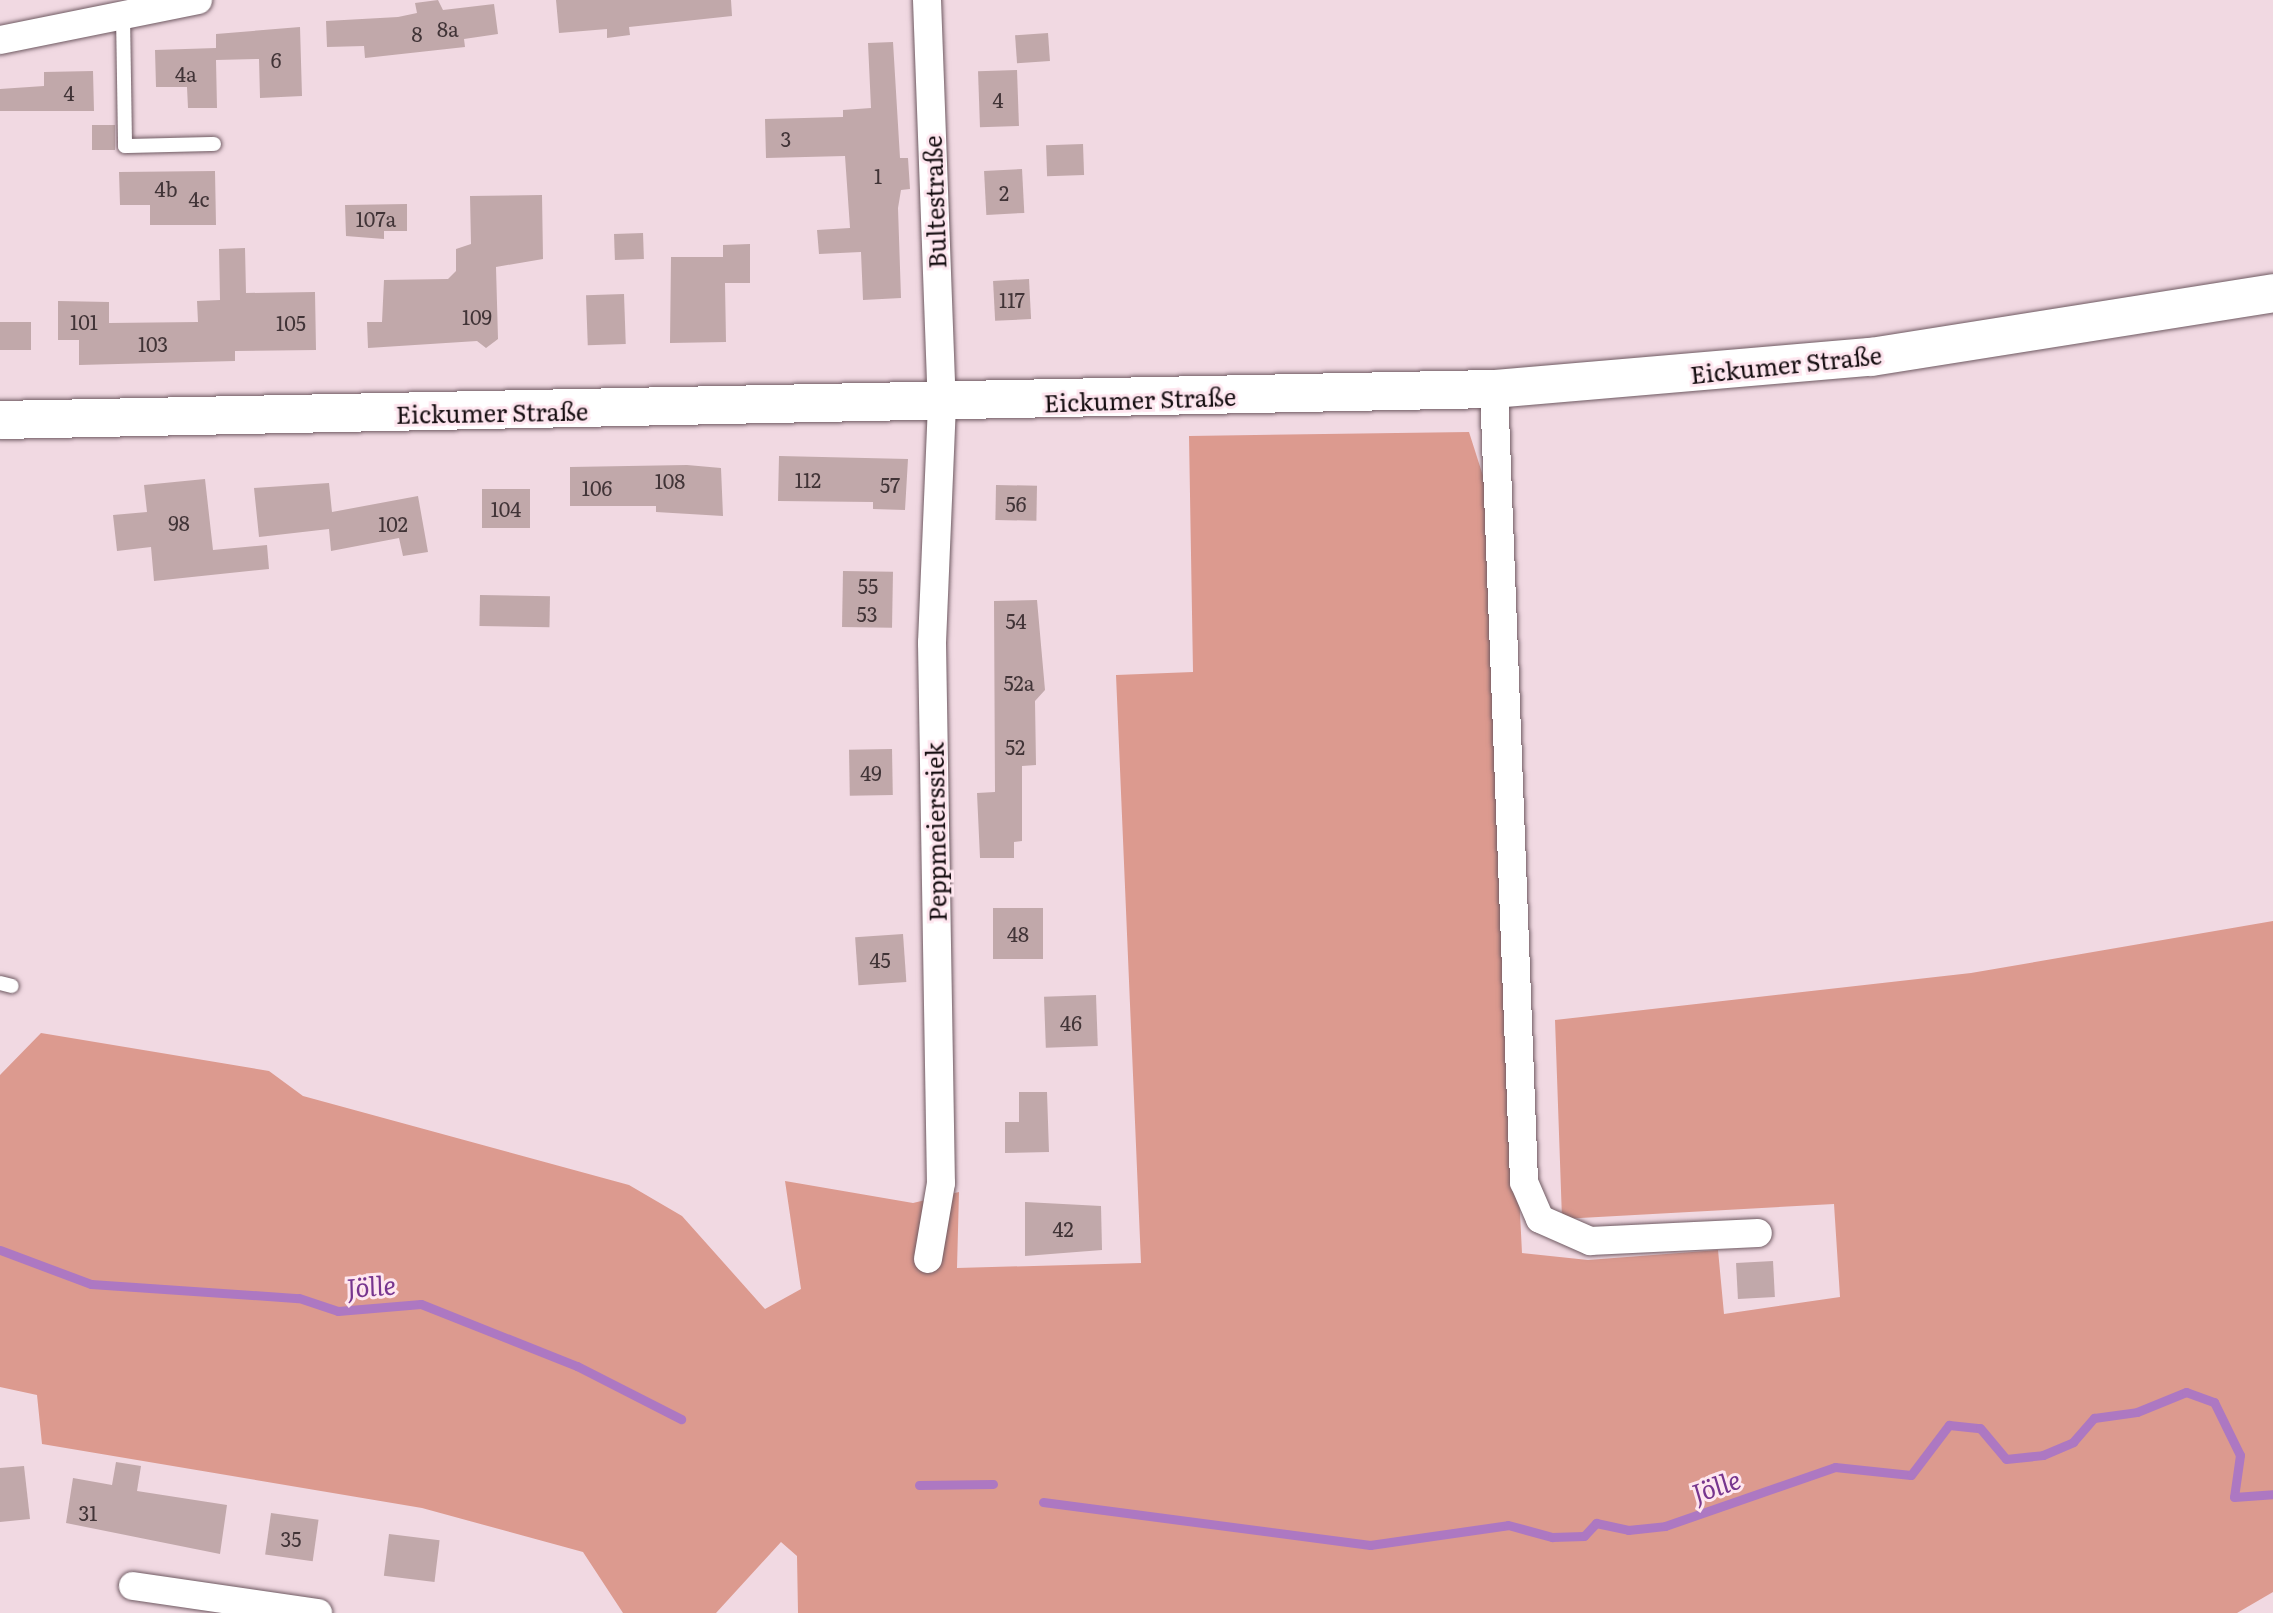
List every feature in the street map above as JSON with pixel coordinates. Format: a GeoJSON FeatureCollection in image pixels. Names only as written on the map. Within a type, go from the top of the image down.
{"type":"FeatureCollection","features":[{"type":"Feature","properties":{"kind":"main road","name":"Eickumer Straße"},"geometry":{"type":"LineString","coordinates":[[0,420],[942,404],[1494,389],[1871,357],[2273,293]]}},
{"type":"Feature","properties":{"kind":"street"},"geometry":{"type":"LineString","coordinates":[[0,40],[198,0]]}},
{"type":"Feature","properties":{"kind":"street","name":"Bultestraße"},"geometry":{"type":"LineString","coordinates":[[927,0],[942,404]]}},
{"type":"Feature","properties":{"kind":"street"},"geometry":{"type":"LineString","coordinates":[[1494,389],[1524,1182],[1540,1219],[1590,1241],[1758,1233]]}},
{"type":"Feature","properties":{"kind":"street","name":"Peppmeierssiek"},"geometry":{"type":"LineString","coordinates":[[928,1259],[941,1183],[932,643],[942,404]]}},
{"type":"Feature","properties":{"kind":"street"},"geometry":{"type":"LineString","coordinates":[[133,1586],[195,1604],[318,1613]]}},
{"type":"Feature","properties":{"kind":"lane"},"geometry":{"type":"LineString","coordinates":[[123,15],[125,146],[214,144]]}},
{"type":"Feature","properties":{"kind":"shaded area"},"geometry":{"type":"Polygon","coordinates":[[[1469,432],[1484,479],[1522,1253],[1588,1260],[1718,1250],[1724,1314],[1840,1297],[1834,1204],[1562,1219],[1555,1020],[1971,973],[2273,921],[2273,1592],[2237,1613],[798,1613],[797,1556],[781,1542],[716,1613],[623,1613],[583,1552],[422,1508],[42,1444],[37,1395],[0,1387],[0,1075],[41,1033],[269,1071],[303,1096],[629,1185],[682,1216],[765,1309],[801,1289],[785,1181],[913,1203],[959,1192],[957,1268],[1141,1263],[1116,675],[1193,672],[1189,436],[1469,432]]]}},
{"type":"Feature","properties":{"kind":"building"},"geometry":{"type":"Polygon","coordinates":[[[438,0],[443,10],[494,4],[498,34],[464,39],[465,47],[365,58],[364,46],[327,47],[326,21],[398,17],[417,13],[415,3],[438,0]]]}},
{"type":"Feature","properties":{"kind":"building"},"geometry":{"type":"Polygon","coordinates":[[[556,0],[731,0],[732,16],[629,27],[630,35],[607,38],[607,29],[559,33],[556,0]]]}},
{"type":"Feature","properties":{"kind":"building"},"geometry":{"type":"Polygon","coordinates":[[[300,27],[302,96],[260,98],[259,59],[216,60],[217,108],[188,108],[187,87],[156,87],[155,50],[216,48],[216,34],[300,27]]]}},
{"type":"Feature","properties":{"kind":"building"},"geometry":{"type":"Polygon","coordinates":[[[1048,33],[1050,61],[1017,63],[1015,35],[1048,33]]]}},
{"type":"Feature","properties":{"kind":"building"},"geometry":{"type":"Polygon","coordinates":[[[893,42],[900,158],[908,158],[910,189],[901,190],[898,208],[901,298],[863,300],[861,252],[819,254],[817,230],[850,228],[845,156],[766,158],[765,119],[843,117],[843,110],[871,108],[868,43],[893,42]]]}},
{"type":"Feature","properties":{"kind":"building"},"geometry":{"type":"Polygon","coordinates":[[[1017,70],[1019,126],[980,127],[978,71],[1017,70]]]}},
{"type":"Feature","properties":{"kind":"building"},"geometry":{"type":"Polygon","coordinates":[[[93,71],[94,111],[0,111],[0,89],[44,86],[44,72],[93,71]]]}},
{"type":"Feature","properties":{"kind":"building"},"geometry":{"type":"Polygon","coordinates":[[[92,125],[115,125],[115,150],[92,150],[92,125]]]}},
{"type":"Feature","properties":{"kind":"building"},"geometry":{"type":"Polygon","coordinates":[[[1083,144],[1084,175],[1047,176],[1046,145],[1083,144]]]}},
{"type":"Feature","properties":{"kind":"building"},"geometry":{"type":"Polygon","coordinates":[[[1022,169],[1024,213],[986,215],[984,171],[1022,169]]]}},
{"type":"Feature","properties":{"kind":"building"},"geometry":{"type":"Polygon","coordinates":[[[215,171],[216,225],[150,225],[150,205],[120,205],[119,172],[215,171]]]}},
{"type":"Feature","properties":{"kind":"building"},"geometry":{"type":"Polygon","coordinates":[[[542,195],[543,259],[496,267],[498,339],[486,348],[477,341],[368,348],[367,322],[382,322],[384,280],[448,279],[456,271],[456,249],[471,244],[470,196],[542,195]]]}},
{"type":"Feature","properties":{"kind":"building"},"geometry":{"type":"Polygon","coordinates":[[[407,204],[407,231],[384,231],[384,239],[346,236],[345,205],[407,204]]]}},
{"type":"Feature","properties":{"kind":"building"},"geometry":{"type":"Polygon","coordinates":[[[643,233],[644,259],[615,260],[614,234],[643,233]]]}},
{"type":"Feature","properties":{"kind":"building"},"geometry":{"type":"Polygon","coordinates":[[[750,244],[750,283],[725,283],[726,342],[670,343],[671,257],[723,257],[723,245],[750,244]]]}},
{"type":"Feature","properties":{"kind":"building"},"geometry":{"type":"Polygon","coordinates":[[[245,248],[246,293],[315,292],[316,350],[235,351],[235,361],[79,365],[79,340],[58,340],[58,301],[109,302],[109,323],[198,322],[197,301],[220,300],[219,249],[245,248]]]}},
{"type":"Feature","properties":{"kind":"building"},"geometry":{"type":"Polygon","coordinates":[[[1029,279],[1031,319],[995,321],[993,281],[1029,279]]]}},
{"type":"Feature","properties":{"kind":"building"},"geometry":{"type":"Polygon","coordinates":[[[624,294],[626,344],[588,345],[586,295],[624,294]]]}},
{"type":"Feature","properties":{"kind":"building"},"geometry":{"type":"Polygon","coordinates":[[[0,322],[31,322],[31,350],[0,350],[0,322]]]}},
{"type":"Feature","properties":{"kind":"building"},"geometry":{"type":"Polygon","coordinates":[[[779,456],[908,459],[905,510],[873,509],[873,502],[778,501],[779,456]]]}},
{"type":"Feature","properties":{"kind":"building"},"geometry":{"type":"Polygon","coordinates":[[[687,465],[721,468],[723,516],[656,512],[656,506],[570,506],[570,467],[687,465]]]}},
{"type":"Feature","properties":{"kind":"building"},"geometry":{"type":"Polygon","coordinates":[[[205,479],[213,550],[267,545],[269,569],[154,581],[151,547],[117,551],[113,515],[147,512],[144,485],[205,479]]]}},
{"type":"Feature","properties":{"kind":"building"},"geometry":{"type":"Polygon","coordinates":[[[329,483],[332,512],[418,496],[428,552],[403,556],[399,538],[331,551],[329,529],[259,537],[254,488],[329,483]]]}},
{"type":"Feature","properties":{"kind":"building"},"geometry":{"type":"Polygon","coordinates":[[[996,485],[1037,486],[1036,521],[995,520],[996,485]]]}},
{"type":"Feature","properties":{"kind":"building"},"geometry":{"type":"Polygon","coordinates":[[[482,489],[530,489],[530,528],[482,528],[482,489]]]}},
{"type":"Feature","properties":{"kind":"building"},"geometry":{"type":"Polygon","coordinates":[[[843,571],[893,572],[892,628],[842,627],[843,571]]]}},
{"type":"Feature","properties":{"kind":"building"},"geometry":{"type":"Polygon","coordinates":[[[480,595],[550,596],[549,627],[479,626],[480,595]]]}},
{"type":"Feature","properties":{"kind":"building"},"geometry":{"type":"Polygon","coordinates":[[[1037,600],[1045,690],[1035,701],[1036,765],[1022,766],[1022,841],[1014,842],[1014,858],[980,858],[977,793],[995,792],[994,601],[1037,600]]]}},
{"type":"Feature","properties":{"kind":"building"},"geometry":{"type":"Polygon","coordinates":[[[892,749],[893,795],[850,796],[849,750],[892,749]]]}},
{"type":"Feature","properties":{"kind":"building"},"geometry":{"type":"Polygon","coordinates":[[[993,908],[1043,908],[1043,959],[993,959],[993,908]]]}},
{"type":"Feature","properties":{"kind":"building"},"geometry":{"type":"Polygon","coordinates":[[[903,934],[906,982],[858,985],[855,937],[903,934]]]}},
{"type":"Feature","properties":{"kind":"building"},"geometry":{"type":"Polygon","coordinates":[[[1096,995],[1098,1046],[1046,1048],[1044,997],[1096,995]]]}},
{"type":"Feature","properties":{"kind":"building"},"geometry":{"type":"Polygon","coordinates":[[[1019,1092],[1047,1092],[1049,1152],[1005,1153],[1005,1122],[1019,1122],[1019,1092]]]}},
{"type":"Feature","properties":{"kind":"building"},"geometry":{"type":"Polygon","coordinates":[[[1025,1202],[1101,1206],[1102,1250],[1025,1256],[1025,1202]]]}},
{"type":"Feature","properties":{"kind":"building"},"geometry":{"type":"Polygon","coordinates":[[[1773,1261],[1775,1297],[1738,1299],[1736,1263],[1773,1261]]]}},
{"type":"Feature","properties":{"kind":"building"},"geometry":{"type":"Polygon","coordinates":[[[116,1462],[141,1466],[137,1491],[227,1505],[220,1554],[66,1523],[73,1478],[112,1485],[116,1462]]]}},
{"type":"Feature","properties":{"kind":"building"},"geometry":{"type":"Polygon","coordinates":[[[24,1466],[30,1519],[0,1522],[0,1468],[24,1466]]]}},
{"type":"Feature","properties":{"kind":"building"},"geometry":{"type":"Polygon","coordinates":[[[271,1513],[319,1520],[313,1561],[265,1555],[271,1513]]]}},
{"type":"Feature","properties":{"kind":"building"},"geometry":{"type":"Polygon","coordinates":[[[389,1534],[440,1540],[435,1582],[384,1576],[389,1534]]]}},
{"type":"Feature","properties":{"kind":"waterway","name":"Jölle"},"geometry":{"type":"LineString","coordinates":[[0,1250],[91,1284],[299,1298],[338,1311],[421,1304],[577,1366],[681,1419]]}},
{"type":"Feature","properties":{"kind":"waterway","name":"Jölle"},"geometry":{"type":"LineString","coordinates":[[1043,1502],[1370,1545],[1508,1525],[1552,1537],[1584,1536],[1596,1523],[1628,1530],[1665,1526],[1835,1467],[1911,1475],[1949,1425],[1980,1428],[2006,1459],[2043,1455],[2073,1442],[2094,1418],[2137,1412],[2186,1392],[2214,1402],[2240,1455],[2234,1497],[2273,1494]]}},
{"type":"Feature","properties":{"kind":"waterway","name":"Jölle"},"geometry":{"type":"LineString","coordinates":[[919,1485],[993,1484]]}}]}
